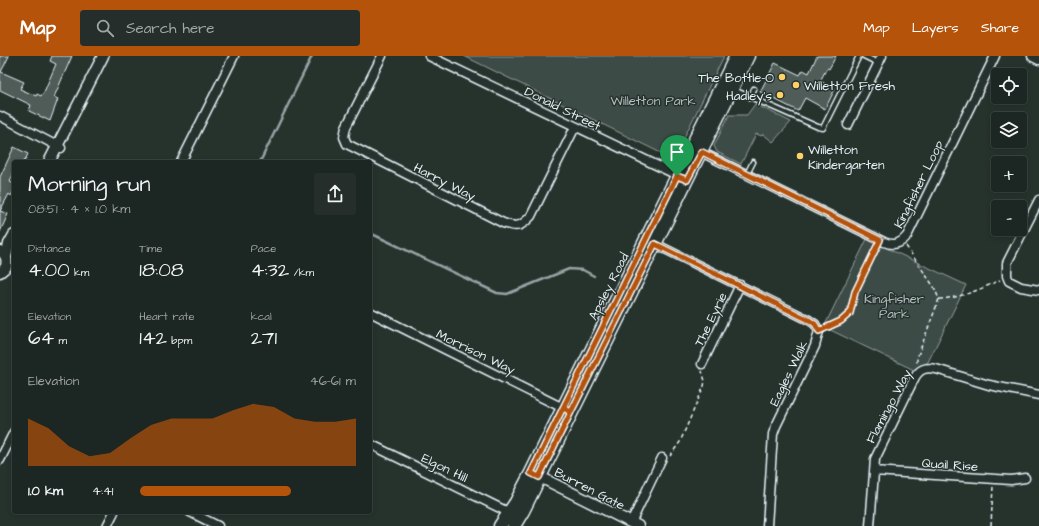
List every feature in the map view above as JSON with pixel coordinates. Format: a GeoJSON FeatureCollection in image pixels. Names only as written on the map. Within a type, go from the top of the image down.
{"type":"FeatureCollection","features":[{"type":"Feature","properties":{"kind":"main road","name":"Apsley Road"},"geometry":{"type":"LineString","coordinates":[[514,526],[535,475],[696,149],[736,56]]}},
{"type":"Feature","properties":{"kind":"main road","name":"Apsley Road"},"geometry":{"type":"LineString","coordinates":[[696,149],[732,89],[748,56]]}},
{"type":"Feature","properties":{"kind":"main road","name":"Apsley Road"},"geometry":{"type":"LineString","coordinates":[[500,526],[535,475]]}},
{"type":"Feature","properties":{"kind":"street"},"geometry":{"type":"LineString","coordinates":[[55,160],[71,121],[103,56]]}},
{"type":"Feature","properties":{"kind":"street"},"geometry":{"type":"LineString","coordinates":[[182,160],[234,56]]}},
{"type":"Feature","properties":{"kind":"street","name":"Harry Way"},"geometry":{"type":"LineString","coordinates":[[382,56],[346,127],[344,137],[347,144],[503,223],[514,227],[524,224],[531,216],[574,127]]}},
{"type":"Feature","properties":{"kind":"street","name":"Donald Street"},"geometry":{"type":"LineString","coordinates":[[429,56],[439,58],[574,127],[682,178]]}},
{"type":"Feature","properties":{"kind":"street","name":"Kingfisher Loop"},"geometry":{"type":"LineString","coordinates":[[696,149],[880,240],[890,244],[896,244],[902,242],[907,236],[995,56]]}},
{"type":"Feature","properties":{"kind":"street"},"geometry":{"type":"LineString","coordinates":[[1033,56],[1039,59]]}},
{"type":"Feature","properties":{"kind":"street"},"geometry":{"type":"LineString","coordinates":[[848,125],[880,60]]}},
{"type":"Feature","properties":{"kind":"street"},"geometry":{"type":"LineString","coordinates":[[0,116],[59,147]]}},
{"type":"Feature","properties":{"kind":"street"},"geometry":{"type":"LineString","coordinates":[[50,160],[59,147]]}},
{"type":"Feature","properties":{"kind":"street"},"geometry":{"type":"LineString","coordinates":[[1039,200],[1007,263],[1007,276],[1009,281],[1021,287],[1039,290]]}},
{"type":"Feature","properties":{"kind":"street"},"geometry":{"type":"LineString","coordinates":[[0,272],[6,267],[4,251],[12,238]]}},
{"type":"Feature","properties":{"kind":"street","name":"Eagles Walk"},"geometry":{"type":"LineString","coordinates":[[651,242],[809,320],[815,324],[819,331],[815,346],[773,434],[767,526]]}},
{"type":"Feature","properties":{"kind":"street","name":"The Eyrie"},"geometry":{"type":"LineString","coordinates":[[702,364],[740,285]]}},
{"type":"Feature","properties":{"kind":"street","name":"Morrison Way"},"geometry":{"type":"LineString","coordinates":[[372,313],[567,410]]}},
{"type":"Feature","properties":{"kind":"street","name":"Flamingo Way"},"geometry":{"type":"LineString","coordinates":[[870,526],[874,471],[878,449],[920,370],[928,368],[936,369],[989,385],[1039,395]]}},
{"type":"Feature","properties":{"kind":"street"},"geometry":{"type":"LineString","coordinates":[[0,460],[12,436]]}},
{"type":"Feature","properties":{"kind":"street","name":"Elgon Hill"},"geometry":{"type":"LineString","coordinates":[[372,445],[510,513]]}},
{"type":"Feature","properties":{"kind":"street"},"geometry":{"type":"LineString","coordinates":[[634,524],[662,458]]}},
{"type":"Feature","properties":{"kind":"street","name":"Quail Rise"},"geometry":{"type":"LineString","coordinates":[[874,471],[994,478],[1025,478]]}},
{"type":"Feature","properties":{"kind":"street","name":"Burren Gate"},"geometry":{"type":"LineString","coordinates":[[535,475],[634,524]]}},
{"type":"Feature","properties":{"kind":"street"},"geometry":{"type":"LineString","coordinates":[[107,526],[113,514]]}},
{"type":"Feature","properties":{"kind":"street"},"geometry":{"type":"LineString","coordinates":[[194,514],[218,526]]}},
{"type":"Feature","properties":{"kind":"lane"},"geometry":{"type":"LineString","coordinates":[[732,89],[823,128],[859,56]]}},
{"type":"Feature","properties":{"kind":"lane"},"geometry":{"type":"LineString","coordinates":[[864,56],[880,60]]}},
{"type":"Feature","properties":{"kind":"lane"},"geometry":{"type":"LineString","coordinates":[[750,98],[754,89]]}},
{"type":"Feature","properties":{"kind":"lane"},"geometry":{"type":"LineString","coordinates":[[748,174],[753,162]]}},
{"type":"Feature","properties":{"kind":"path"},"geometry":{"type":"LineString","coordinates":[[819,331],[841,321],[850,313],[855,292],[880,240]]}},
{"type":"Feature","properties":{"kind":"path"},"geometry":{"type":"LineString","coordinates":[[902,242],[934,287],[938,299],[917,358],[920,370]]}},
{"type":"Feature","properties":{"kind":"path"},"geometry":{"type":"LineString","coordinates":[[938,299],[950,298],[978,291],[1007,276]]}},
{"type":"Feature","properties":{"kind":"path"},"geometry":{"type":"LineString","coordinates":[[662,458],[671,456],[677,448],[704,386],[702,364]]}},
{"type":"Feature","properties":{"kind":"path"},"geometry":{"type":"LineString","coordinates":[[991,526],[994,478]]}},
{"type":"Feature","properties":{"kind":"green space","name":"Willetton Park"},"geometry":{"type":"Polygon","coordinates":[[[464,56],[724,56],[675,156],[669,157],[464,56]]]}},
{"type":"Feature","properties":{"kind":"green space"},"geometry":{"type":"Polygon","coordinates":[[[755,104],[791,122],[773,142],[763,134],[762,136],[756,134],[741,164],[717,152],[714,146],[729,115],[747,115],[755,104]]]}},
{"type":"Feature","properties":{"kind":"green space","name":"Kingfisher Park"},"geometry":{"type":"Polygon","coordinates":[[[867,239],[966,285],[928,362],[914,370],[824,327],[867,239]]]}},
{"type":"Feature","properties":{"kind":"building"},"geometry":{"type":"Polygon","coordinates":[[[0,56],[9,56],[1,72],[24,82],[20,89],[36,96],[37,94],[41,96],[56,64],[50,61],[52,56],[72,56],[54,97],[58,99],[50,121],[29,111],[31,105],[0,90],[0,56]]]}},
{"type":"Feature","properties":{"kind":"building","name":"Willetton Fresh"},"geometry":{"type":"Polygon","coordinates":[[[817,56],[836,56],[820,81],[835,89],[825,109],[805,98],[798,111],[760,92],[775,63],[800,75],[803,70],[809,73],[817,56]]]}},
{"type":"Feature","properties":{"kind":"building"},"geometry":{"type":"Polygon","coordinates":[[[14,147],[28,154],[25,160],[12,160],[12,176],[10,182],[12,183],[12,194],[11,196],[9,194],[0,211],[0,177],[14,147]]]}},
{"type":"Feature","properties":{"kind":"building"},"geometry":{"type":"Polygon","coordinates":[[[0,211],[8,214],[0,232],[0,211]]]}},
{"type":"Feature","properties":{"kind":"waterway"},"geometry":{"type":"LineString","coordinates":[[261,160],[312,56]]}},
{"type":"Feature","properties":{"kind":"waterway"},"geometry":{"type":"LineString","coordinates":[[372,234],[497,293],[507,294],[569,269],[583,270],[594,276]]}},
{"type":"Feature","properties":{"kind":"place","name":"The Bottle-O"},"geometry":{"type":"Point","coordinates":[782,77]}},
{"type":"Feature","properties":{"kind":"place","name":"Willetton Fresh"},"geometry":{"type":"Point","coordinates":[796,85]}},
{"type":"Feature","properties":{"kind":"place","name":"Hadley's"},"geometry":{"type":"Point","coordinates":[780,95]}},
{"type":"Feature","properties":{"kind":"place","name":"Willetton Kindergarten"},"geometry":{"type":"Point","coordinates":[800,156]}},
{"type":"Feature","properties":{"kind":"route"},"geometry":{"type":"LineString","coordinates":[[677,176],[647,239],[572,387],[563,408],[571,412],[539,477],[531,473],[555,424],[563,408],[571,412],[655,244],[809,320],[815,324],[819,331],[836,324],[850,313],[855,292],[872,260],[880,240],[702,152],[687,180],[677,176]]}}]}
